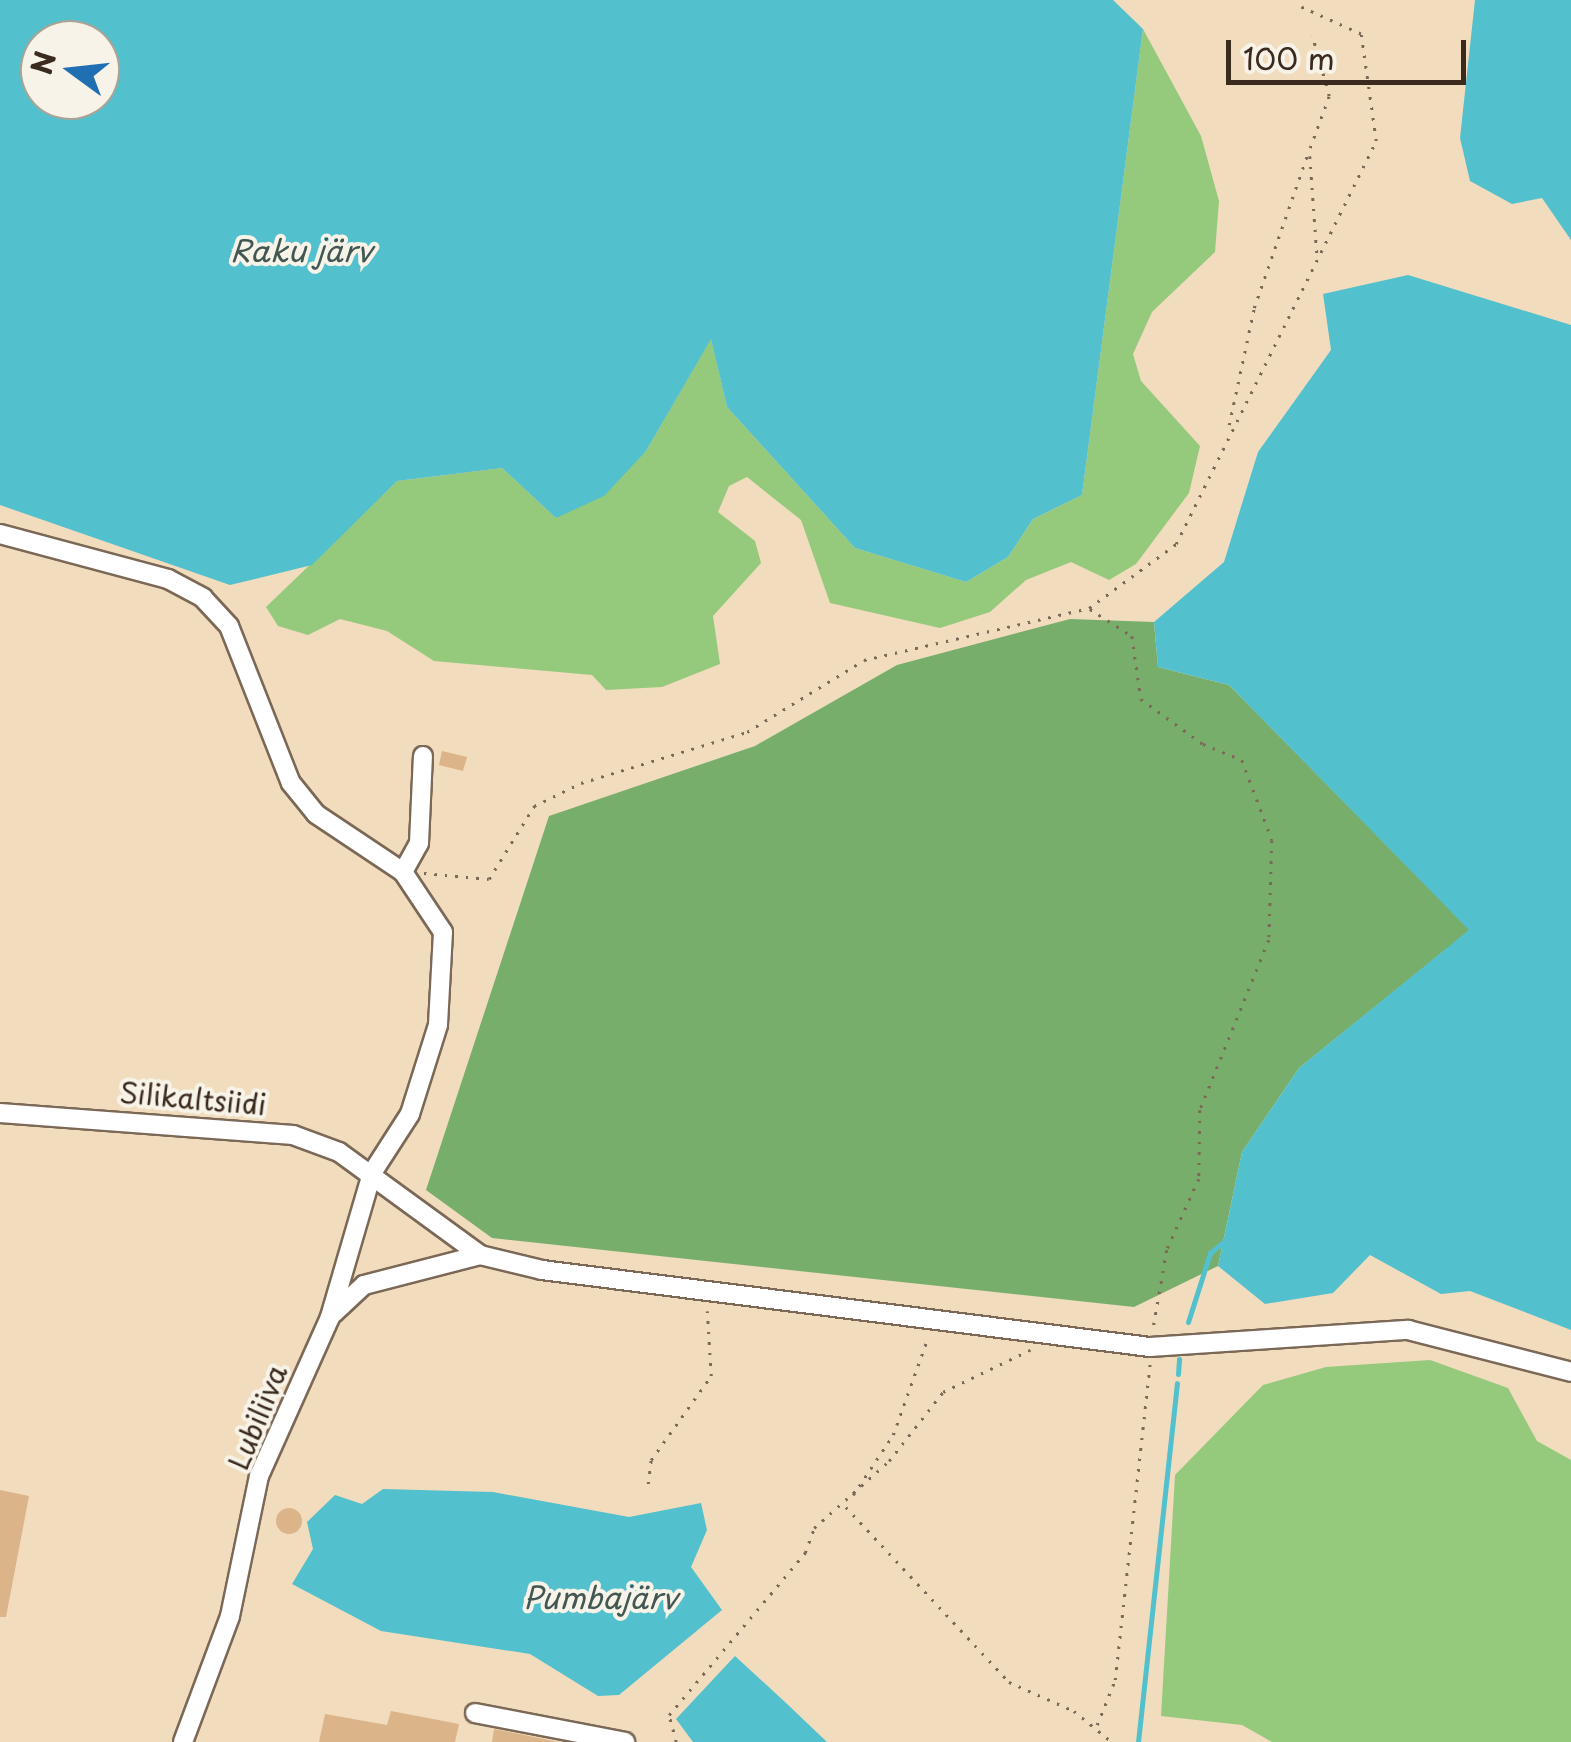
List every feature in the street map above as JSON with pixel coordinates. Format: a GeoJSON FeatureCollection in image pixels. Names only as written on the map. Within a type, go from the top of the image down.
{"type":"FeatureCollection","features":[{"type":"Feature","properties":{"kind":"street"},"geometry":{"type":"LineString","coordinates":[[0,534],[168,579],[203,598],[228,626],[291,783],[316,814],[403,872],[418,843],[423,756]]}},
{"type":"Feature","properties":{"kind":"street","name":"Lubiliiva"},"geometry":{"type":"LineString","coordinates":[[183,1742],[230,1616],[259,1476],[330,1317],[372,1173],[410,1114],[446,968],[443,932],[403,872]]}},
{"type":"Feature","properties":{"kind":"street","name":"Silikaltsiidi"},"geometry":{"type":"LineString","coordinates":[[0,1112],[294,1135],[372,1173],[480,1254]]}},
{"type":"Feature","properties":{"kind":"street"},"geometry":{"type":"LineString","coordinates":[[330,1317],[364,1286],[480,1254],[704,1292],[1150,1347],[1408,1330],[1571,1372]]}},
{"type":"Feature","properties":{"kind":"street"},"geometry":{"type":"LineString","coordinates":[[475,1713],[625,1742]]}},
{"type":"Feature","properties":{"kind":"path"},"geometry":{"type":"LineString","coordinates":[[403,872],[489,878],[534,806],[581,783],[746,732],[864,660],[1089,608],[1176,544],[1376,141],[1378,107],[1361,34],[1301,8]]}},
{"type":"Feature","properties":{"kind":"path"},"geometry":{"type":"LineString","coordinates":[[1228,433],[1254,308],[1328,96],[1312,35]]}},
{"type":"Feature","properties":{"kind":"path"},"geometry":{"type":"LineString","coordinates":[[1309,150],[1317,254]]}},
{"type":"Feature","properties":{"kind":"path"},"geometry":{"type":"LineString","coordinates":[[1089,608],[1132,636],[1140,699],[1203,744],[1242,760],[1272,840],[1269,940],[1200,1110],[1200,1179],[1167,1250],[1150,1347],[1115,1680],[1097,1725]]}},
{"type":"Feature","properties":{"kind":"path"},"geometry":{"type":"LineString","coordinates":[[648,1484],[651,1460],[711,1376],[704,1292]]}},
{"type":"Feature","properties":{"kind":"path"},"geometry":{"type":"LineString","coordinates":[[932,1321],[905,1410],[848,1503],[848,1517],[1018,1689],[1097,1725],[1112,1742]]}},
{"type":"Feature","properties":{"kind":"path"},"geometry":{"type":"LineString","coordinates":[[676,1742],[669,1715],[685,1691],[805,1553],[814,1528],[848,1503],[943,1392],[1039,1346],[1042,1336]]}},
{"type":"Feature","properties":{"kind":"green space"},"geometry":{"type":"Polygon","coordinates":[[[1143,29],[1201,136],[1219,201],[1215,252],[1152,312],[1133,354],[1141,381],[1200,446],[1189,493],[1136,564],[1109,580],[1071,562],[1026,580],[990,612],[940,628],[830,603],[801,520],[747,477],[729,486],[718,512],[755,541],[761,563],[713,616],[720,664],[662,687],[606,690],[592,675],[434,661],[387,631],[340,619],[308,635],[278,626],[266,607],[397,481],[502,468],[556,518],[646,451],[711,338],[727,407],[855,548],[966,582],[1008,557],[1033,519],[1082,495],[1143,29]]]}},
{"type":"Feature","properties":{"kind":"green space"},"geometry":{"type":"Polygon","coordinates":[[[1070,619],[1154,622],[1158,667],[1229,685],[1470,930],[1299,1068],[1242,1152],[1218,1266],[1134,1307],[492,1238],[426,1190],[549,816],[755,746],[897,665],[1070,619]]]}},
{"type":"Feature","properties":{"kind":"green space"},"geometry":{"type":"Polygon","coordinates":[[[1430,1360],[1508,1388],[1537,1441],[1571,1460],[1571,1742],[1272,1742],[1242,1725],[1161,1716],[1175,1475],[1263,1385],[1326,1367],[1430,1360]]]}},
{"type":"Feature","properties":{"kind":"water","name":"Raku järv"},"geometry":{"type":"Polygon","coordinates":[[[0,0],[1113,0],[1143,29],[1082,495],[1033,519],[1008,557],[966,582],[855,548],[727,407],[711,339],[646,451],[604,496],[556,518],[502,468],[397,481],[312,565],[230,585],[0,505],[0,0]]]}},
{"type":"Feature","properties":{"kind":"water"},"geometry":{"type":"Polygon","coordinates":[[[1475,0],[1571,0],[1571,240],[1542,198],[1512,204],[1470,181],[1460,138],[1475,0]]]}},
{"type":"Feature","properties":{"kind":"water"},"geometry":{"type":"Polygon","coordinates":[[[1408,275],[1571,325],[1571,1330],[1470,1291],[1441,1294],[1370,1255],[1333,1293],[1265,1304],[1218,1266],[1242,1152],[1299,1068],[1469,930],[1229,685],[1158,667],[1154,622],[1224,562],[1258,452],[1331,350],[1323,294],[1408,275]]]}},
{"type":"Feature","properties":{"kind":"water","name":"Pumbajärv"},"geometry":{"type":"Polygon","coordinates":[[[383,1489],[493,1492],[629,1517],[701,1503],[707,1530],[691,1567],[722,1610],[619,1695],[598,1696],[530,1654],[381,1631],[292,1584],[313,1549],[307,1522],[335,1495],[362,1504],[383,1489]]]}},
{"type":"Feature","properties":{"kind":"water","name":"Pumbajärv"},"geometry":{"type":"Polygon","coordinates":[[[735,1656],[827,1742],[693,1742],[676,1719],[735,1656]]]}},
{"type":"Feature","properties":{"kind":"building"},"geometry":{"type":"Polygon","coordinates":[[[442,751],[467,757],[463,771],[439,765],[442,751]]]}},
{"type":"Feature","properties":{"kind":"building"},"geometry":{"type":"Polygon","coordinates":[[[0,1490],[29,1496],[6,1617],[0,1617],[0,1490]]]}},
{"type":"Feature","properties":{"kind":"building"},"geometry":{"type":"Polygon","coordinates":[[[289,1508],[298,1512],[302,1521],[298,1530],[289,1534],[280,1530],[276,1521],[280,1512],[289,1508]]]}},
{"type":"Feature","properties":{"kind":"building"},"geometry":{"type":"Polygon","coordinates":[[[391,1711],[459,1724],[455,1742],[319,1742],[325,1714],[387,1725],[391,1711]]]}},
{"type":"Feature","properties":{"kind":"building"},"geometry":{"type":"Polygon","coordinates":[[[494,1729],[559,1742],[492,1742],[494,1729]]]}},
{"type":"Feature","properties":{"kind":"waterway"},"geometry":{"type":"LineString","coordinates":[[1188,1322],[1210,1253],[1223,1242]]}},
{"type":"Feature","properties":{"kind":"waterway"},"geometry":{"type":"LineString","coordinates":[[1178,1374],[1179,1359]]}},
{"type":"Feature","properties":{"kind":"waterway"},"geometry":{"type":"LineString","coordinates":[[1138,1742],[1177,1383]]}}]}
